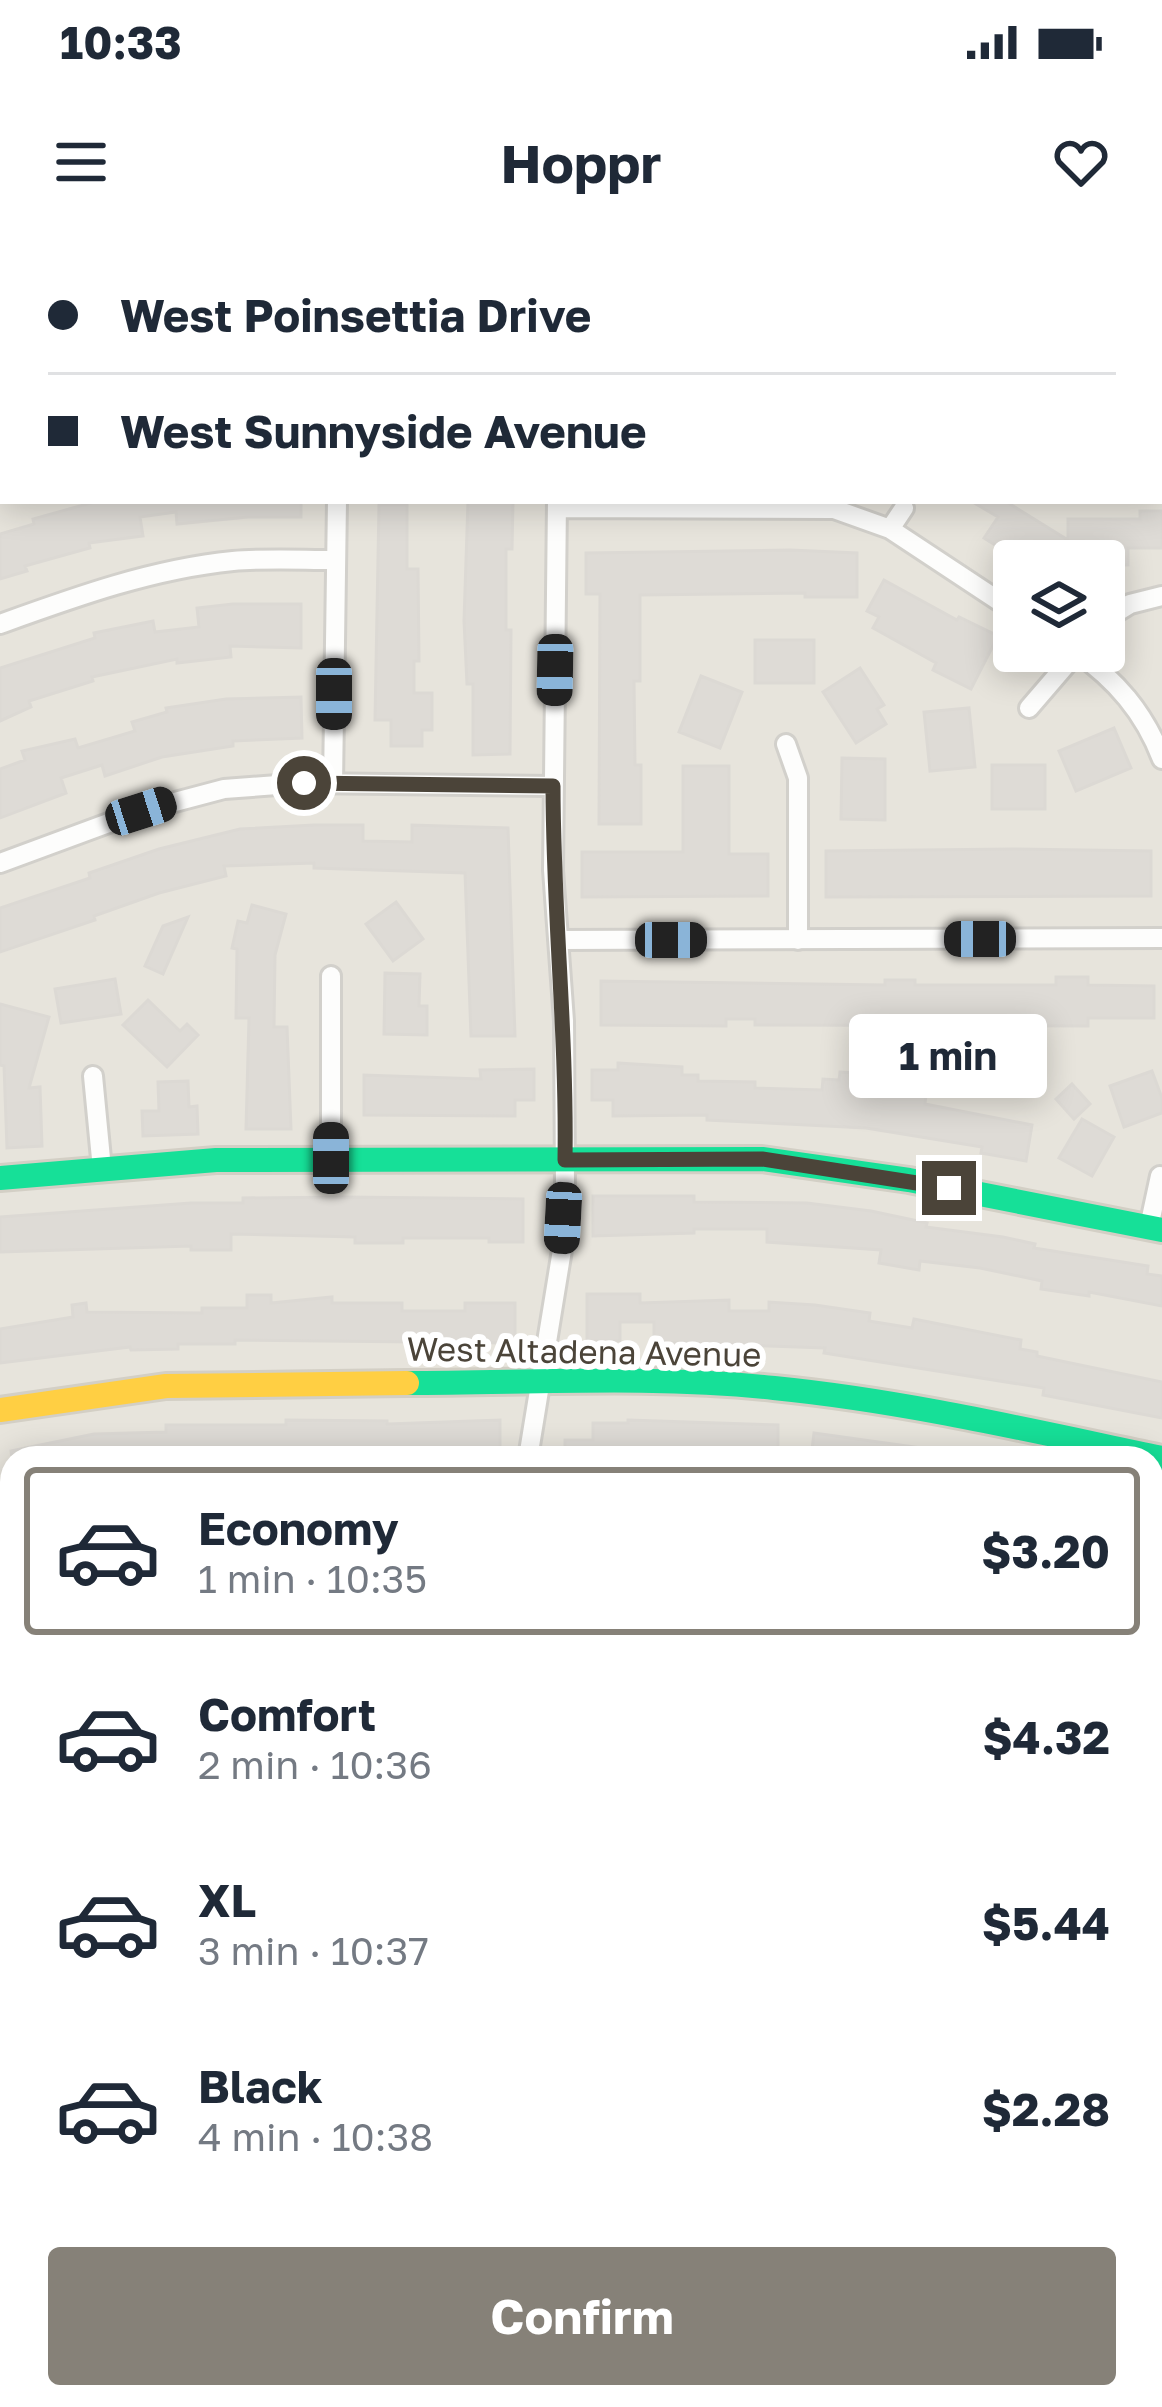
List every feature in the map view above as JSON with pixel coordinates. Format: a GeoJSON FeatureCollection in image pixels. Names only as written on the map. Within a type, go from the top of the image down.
{"type":"FeatureCollection","features":[{"type":"Feature","properties":{"kind":"street"},"geometry":{"type":"LineString","coordinates":[[333,784],[337,504]]}},
{"type":"Feature","properties":{"kind":"street"},"geometry":{"type":"LineString","coordinates":[[530,1446],[562,1250],[565,1160],[553,786],[557,504],[806,507],[845,512],[890,529],[993,597]]}},
{"type":"Feature","properties":{"kind":"street"},"geometry":{"type":"LineString","coordinates":[[890,529],[904,508]]}},
{"type":"Feature","properties":{"kind":"street"},"geometry":{"type":"LineString","coordinates":[[0,624],[80,595],[172,571],[233,561],[335,560]]}},
{"type":"Feature","properties":{"kind":"street"},"geometry":{"type":"LineString","coordinates":[[1125,607],[1162,596]]}},
{"type":"Feature","properties":{"kind":"street"},"geometry":{"type":"LineString","coordinates":[[1029,708],[1059,672]]}},
{"type":"Feature","properties":{"kind":"street"},"geometry":{"type":"LineString","coordinates":[[1100,672],[1131,701],[1162,759]]}},
{"type":"Feature","properties":{"kind":"street"},"geometry":{"type":"LineString","coordinates":[[786,744],[798,778],[798,940]]}},
{"type":"Feature","properties":{"kind":"street"},"geometry":{"type":"LineString","coordinates":[[0,863],[185,797],[224,789],[333,784],[553,786]]}},
{"type":"Feature","properties":{"kind":"street"},"geometry":{"type":"LineString","coordinates":[[558,940],[1162,938]]}},
{"type":"Feature","properties":{"kind":"street"},"geometry":{"type":"LineString","coordinates":[[331,976],[331,1158]]}},
{"type":"Feature","properties":{"kind":"street"},"geometry":{"type":"LineString","coordinates":[[93,1076],[102,1169]]}},
{"type":"Feature","properties":{"kind":"street"},"geometry":{"type":"LineString","coordinates":[[0,1178],[216,1160],[762,1159],[909,1180],[1155,1229],[1160,1176]]}},
{"type":"Feature","properties":{"kind":"street","name":"West Altadena Avenue"},"geometry":{"type":"LineString","coordinates":[[0,1410],[166,1386],[694,1382],[831,1392],[1102,1446]]}},
{"type":"Feature","properties":{"kind":"shaded area"},"geometry":{"type":"Polygon","coordinates":[[[0,504],[1162,504],[1162,1446],[0,1446],[0,504]]]}},
{"type":"Feature","properties":{"kind":"building"},"geometry":{"type":"Polygon","coordinates":[[[87,504],[301,504],[301,517],[177,524],[176,512],[140,517],[143,536],[89,543],[90,548],[25,566],[27,571],[0,579],[0,534],[34,524],[33,519],[87,504]]]}},
{"type":"Feature","properties":{"kind":"building"},"geometry":{"type":"Polygon","coordinates":[[[468,504],[513,504],[512,549],[506,549],[510,754],[473,755],[473,684],[467,684],[468,504]]]}},
{"type":"Feature","properties":{"kind":"building"},"geometry":{"type":"Polygon","coordinates":[[[976,504],[1010,504],[1068,540],[993,544],[984,538],[998,517],[976,504]]]}},
{"type":"Feature","properties":{"kind":"building"},"geometry":{"type":"Polygon","coordinates":[[[379,505],[407,505],[407,569],[418,569],[419,661],[414,661],[414,693],[432,693],[432,730],[422,730],[422,746],[391,746],[391,720],[375,720],[379,505]]]}},
{"type":"Feature","properties":{"kind":"building"},"geometry":{"type":"Polygon","coordinates":[[[1140,511],[1162,511],[1162,548],[1128,548],[1128,565],[1125,540],[1068,540],[1068,519],[1140,519],[1140,511]]]}},
{"type":"Feature","properties":{"kind":"building"},"geometry":{"type":"Polygon","coordinates":[[[586,553],[857,553],[857,597],[640,595],[640,681],[634,681],[641,824],[599,824],[600,594],[586,594],[586,553]]]}},
{"type":"Feature","properties":{"kind":"building"},"geometry":{"type":"Polygon","coordinates":[[[884,580],[957,620],[993,634],[993,646],[971,689],[933,670],[936,663],[873,628],[879,617],[867,611],[884,580]]]}},
{"type":"Feature","properties":{"kind":"building"},"geometry":{"type":"Polygon","coordinates":[[[301,604],[301,648],[230,646],[231,657],[177,663],[177,659],[92,677],[93,681],[29,701],[31,707],[0,721],[0,668],[95,638],[94,633],[153,621],[155,632],[199,627],[197,608],[301,604]]]}},
{"type":"Feature","properties":{"kind":"building"},"geometry":{"type":"Polygon","coordinates":[[[755,640],[814,640],[814,683],[755,683],[755,640]]]}},
{"type":"Feature","properties":{"kind":"building"},"geometry":{"type":"Polygon","coordinates":[[[860,668],[884,705],[877,709],[886,724],[856,743],[823,692],[860,668]]]}},
{"type":"Feature","properties":{"kind":"building"},"geometry":{"type":"Polygon","coordinates":[[[701,676],[742,692],[720,748],[679,732],[701,676]]]}},
{"type":"Feature","properties":{"kind":"building"},"geometry":{"type":"Polygon","coordinates":[[[301,697],[302,738],[233,741],[233,746],[162,757],[105,776],[102,765],[61,778],[66,793],[0,818],[0,769],[25,760],[22,751],[75,739],[78,748],[135,731],[132,722],[167,712],[166,708],[226,699],[301,697]]]}},
{"type":"Feature","properties":{"kind":"building"},"geometry":{"type":"Polygon","coordinates":[[[969,708],[975,767],[930,771],[924,712],[969,708]]]}},
{"type":"Feature","properties":{"kind":"building"},"geometry":{"type":"Polygon","coordinates":[[[1114,728],[1131,768],[1076,791],[1059,751],[1114,728]]]}},
{"type":"Feature","properties":{"kind":"building"},"geometry":{"type":"Polygon","coordinates":[[[842,758],[885,759],[885,820],[841,819],[842,758]]]}},
{"type":"Feature","properties":{"kind":"building"},"geometry":{"type":"Polygon","coordinates":[[[992,765],[1045,765],[1045,809],[992,809],[992,765]]]}},
{"type":"Feature","properties":{"kind":"building"},"geometry":{"type":"Polygon","coordinates":[[[683,766],[729,766],[729,854],[768,854],[768,896],[582,897],[582,852],[683,852],[683,766]]]}},
{"type":"Feature","properties":{"kind":"building"},"geometry":{"type":"Polygon","coordinates":[[[363,825],[363,841],[412,842],[412,825],[508,828],[515,1036],[471,1036],[465,873],[314,868],[314,863],[224,866],[226,876],[159,893],[0,952],[0,908],[159,849],[240,829],[363,825]]]}},
{"type":"Feature","properties":{"kind":"building"},"geometry":{"type":"Polygon","coordinates":[[[826,851],[1151,851],[1151,896],[826,897],[826,851]]]}},
{"type":"Feature","properties":{"kind":"building"},"geometry":{"type":"Polygon","coordinates":[[[396,902],[423,939],[393,961],[366,924],[396,902]]]}},
{"type":"Feature","properties":{"kind":"building"},"geometry":{"type":"Polygon","coordinates":[[[252,905],[286,914],[275,955],[274,1027],[287,1027],[291,1129],[246,1129],[249,1018],[236,1018],[237,949],[232,948],[238,921],[247,923],[252,905]]]}},
{"type":"Feature","properties":{"kind":"building"},"geometry":{"type":"Polygon","coordinates":[[[188,917],[163,974],[145,966],[163,926],[188,917]]]}},
{"type":"Feature","properties":{"kind":"building"},"geometry":{"type":"Polygon","coordinates":[[[385,973],[420,974],[419,1006],[427,1006],[427,1035],[384,1034],[385,973]]]}},
{"type":"Feature","properties":{"kind":"building"},"geometry":{"type":"Polygon","coordinates":[[[1056,977],[1088,977],[1088,985],[1154,986],[1154,1018],[1088,1018],[1088,1026],[755,1025],[755,1019],[726,1019],[726,1026],[601,1025],[601,981],[885,985],[885,980],[915,980],[915,985],[1056,985],[1056,977]]]}},
{"type":"Feature","properties":{"kind":"building"},"geometry":{"type":"Polygon","coordinates":[[[115,979],[121,1014],[61,1023],[55,989],[115,979]]]}},
{"type":"Feature","properties":{"kind":"building"},"geometry":{"type":"Polygon","coordinates":[[[148,1000],[180,1031],[187,1024],[198,1035],[167,1067],[123,1025],[148,1000]]]}},
{"type":"Feature","properties":{"kind":"building"},"geometry":{"type":"Polygon","coordinates":[[[0,1004],[49,1017],[29,1088],[40,1087],[42,1146],[7,1148],[0,1004]]]}},
{"type":"Feature","properties":{"kind":"building"},"geometry":{"type":"Polygon","coordinates":[[[618,1063],[682,1067],[682,1075],[698,1075],[698,1081],[755,1082],[755,1088],[822,1090],[823,1079],[839,1080],[840,1072],[857,1073],[856,1093],[887,1096],[889,1088],[926,1094],[925,1104],[1032,1125],[1026,1161],[981,1153],[982,1147],[866,1128],[707,1120],[707,1115],[613,1116],[613,1100],[592,1100],[592,1070],[618,1070],[618,1063]]]}},
{"type":"Feature","properties":{"kind":"building"},"geometry":{"type":"Polygon","coordinates":[[[534,1069],[534,1100],[515,1100],[515,1116],[364,1115],[364,1075],[481,1079],[480,1070],[534,1069]]]}},
{"type":"Feature","properties":{"kind":"building"},"geometry":{"type":"Polygon","coordinates":[[[1152,1071],[1162,1113],[1124,1127],[1110,1086],[1152,1071]]]}},
{"type":"Feature","properties":{"kind":"building"},"geometry":{"type":"Polygon","coordinates":[[[188,1081],[189,1107],[197,1106],[198,1134],[143,1136],[142,1111],[159,1111],[158,1082],[188,1081]]]}},
{"type":"Feature","properties":{"kind":"building"},"geometry":{"type":"Polygon","coordinates":[[[1072,1084],[1090,1104],[1074,1119],[1056,1099],[1072,1084]]]}},
{"type":"Feature","properties":{"kind":"building"},"geometry":{"type":"Polygon","coordinates":[[[1082,1119],[1114,1137],[1092,1176],[1059,1158],[1082,1119]]]}},
{"type":"Feature","properties":{"kind":"building"},"geometry":{"type":"Polygon","coordinates":[[[593,1196],[694,1196],[694,1202],[807,1203],[871,1211],[927,1223],[926,1227],[1148,1266],[1147,1274],[1162,1276],[1162,1306],[1089,1292],[1089,1296],[1041,1289],[1042,1281],[980,1268],[920,1261],[919,1270],[879,1263],[881,1250],[767,1242],[767,1229],[593,1236],[593,1196]]]}},
{"type":"Feature","properties":{"kind":"building"},"geometry":{"type":"Polygon","coordinates":[[[243,1198],[523,1199],[523,1242],[403,1238],[403,1243],[355,1243],[355,1237],[231,1234],[231,1250],[191,1250],[191,1246],[0,1252],[0,1217],[243,1203],[243,1198]]]}},
{"type":"Feature","properties":{"kind":"building"},"geometry":{"type":"Polygon","coordinates":[[[587,1294],[640,1294],[640,1303],[729,1300],[729,1311],[769,1311],[769,1302],[815,1305],[870,1313],[869,1321],[912,1328],[914,1319],[1021,1340],[1020,1349],[1037,1352],[1037,1356],[1162,1382],[1162,1418],[1043,1395],[1044,1388],[824,1353],[825,1348],[654,1342],[654,1322],[620,1322],[620,1341],[587,1341],[587,1294]]]}},
{"type":"Feature","properties":{"kind":"building"},"geometry":{"type":"Polygon","coordinates":[[[247,1295],[271,1295],[271,1303],[332,1297],[332,1303],[402,1303],[402,1311],[465,1311],[465,1303],[515,1303],[515,1343],[235,1340],[235,1344],[130,1347],[0,1363],[0,1329],[73,1317],[72,1305],[86,1303],[87,1312],[202,1313],[202,1308],[247,1308],[247,1295]]]}},
{"type":"Feature","properties":{"kind":"building"},"geometry":{"type":"Polygon","coordinates":[[[286,1420],[387,1424],[500,1420],[500,1446],[35,1446],[94,1434],[166,1432],[166,1425],[286,1425],[286,1420]]]}},
{"type":"Feature","properties":{"kind":"building"},"geometry":{"type":"Polygon","coordinates":[[[593,1423],[778,1425],[778,1446],[565,1446],[565,1440],[593,1440],[593,1423]]]}},
{"type":"Feature","properties":{"kind":"building"},"geometry":{"type":"Polygon","coordinates":[[[814,1433],[907,1446],[812,1446],[814,1433]]]}},
{"type":"Feature","properties":{"kind":"traffic: fast"},"geometry":{"type":"LineString","coordinates":[[0,1178],[216,1160],[762,1159],[909,1180],[1162,1230]]}},
{"type":"Feature","properties":{"kind":"traffic: fast"},"geometry":{"type":"LineString","coordinates":[[407,1383],[637,1381],[774,1388],[920,1409],[1106,1446]]}},
{"type":"Feature","properties":{"kind":"traffic: slow"},"geometry":{"type":"LineString","coordinates":[[0,1410],[166,1386],[407,1383]]}},
{"type":"Feature","properties":{"kind":"route"},"geometry":{"type":"LineString","coordinates":[[304,783],[553,786],[565,1160],[762,1159],[949,1188]]}}]}
